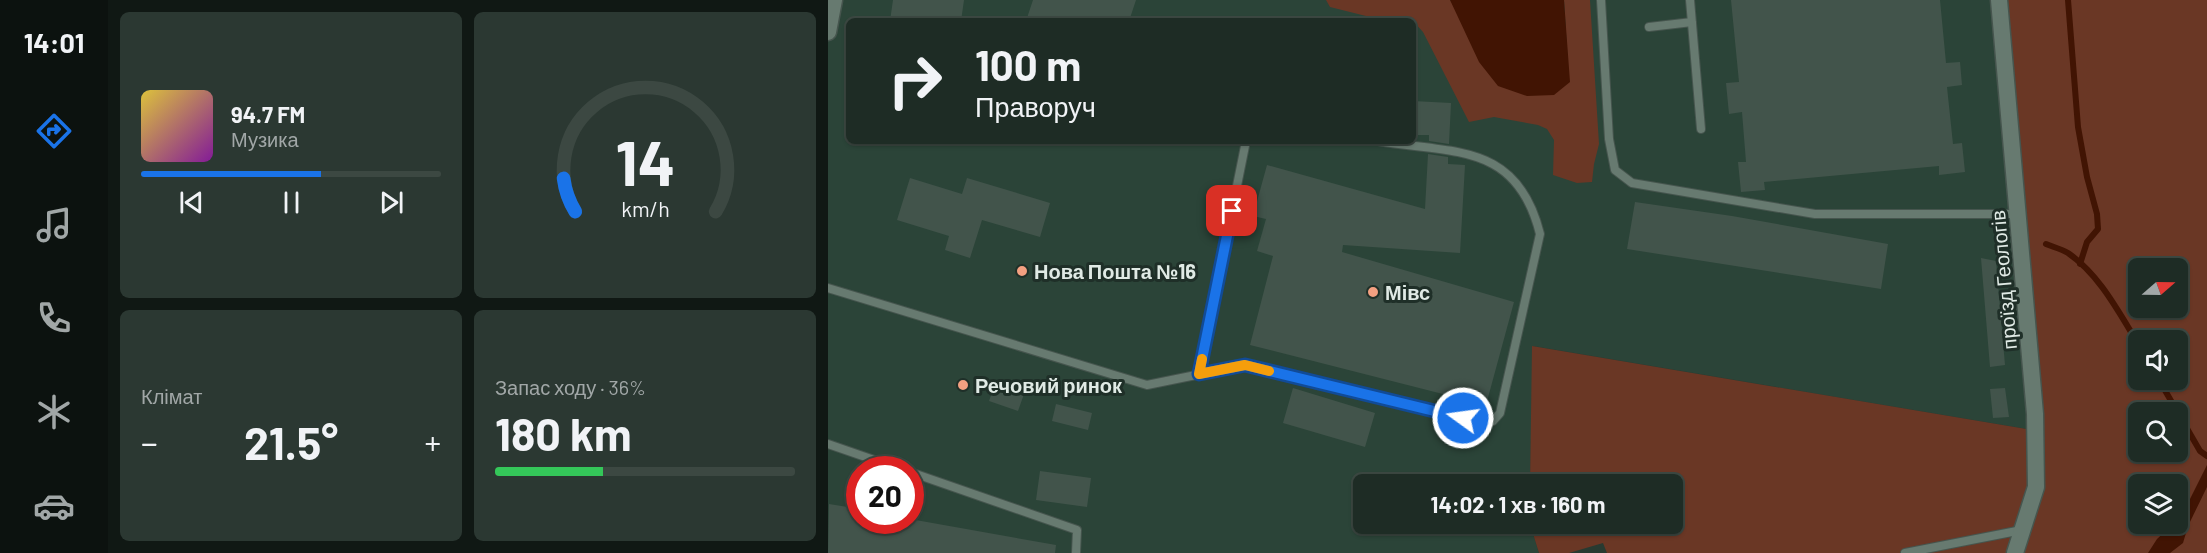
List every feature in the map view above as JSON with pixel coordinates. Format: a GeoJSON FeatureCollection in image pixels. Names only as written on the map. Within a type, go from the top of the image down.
{"type":"FeatureCollection","features":[{"type":"Feature","properties":{"kind":"street"},"geometry":{"type":"LineString","coordinates":[[828,32],[834,0]]}},
{"type":"Feature","properties":{"kind":"street","name":"проїзд Геологів"},"geometry":{"type":"LineString","coordinates":[[1999,0],[2036,424],[2036,487],[2015,553]]}},
{"type":"Feature","properties":{"kind":"lane"},"geometry":{"type":"LineString","coordinates":[[1601,0],[1609,139],[1614,170],[1632,183],[1815,214],[2018,214]]}},
{"type":"Feature","properties":{"kind":"lane"},"geometry":{"type":"LineString","coordinates":[[1690,0],[1701,129]]}},
{"type":"Feature","properties":{"kind":"lane"},"geometry":{"type":"LineString","coordinates":[[1649,27],[1692,22]]}},
{"type":"Feature","properties":{"kind":"lane"},"geometry":{"type":"LineString","coordinates":[[1199,374],[1245,144]]}},
{"type":"Feature","properties":{"kind":"lane"},"geometry":{"type":"LineString","coordinates":[[828,288],[1147,386],[1245,365],[1485,424],[1493,421],[1500,413],[1540,234],[1535,214],[1520,185],[1486,159],[1465,152],[1402,144]]}},
{"type":"Feature","properties":{"kind":"lane"},"geometry":{"type":"LineString","coordinates":[[828,444],[863,456]]}},
{"type":"Feature","properties":{"kind":"lane"},"geometry":{"type":"LineString","coordinates":[[924,477],[1077,530],[1076,553]]}},
{"type":"Feature","properties":{"kind":"lane"},"geometry":{"type":"LineString","coordinates":[[1905,553],[2022,530]]}},
{"type":"Feature","properties":{"kind":"shaded area"},"geometry":{"type":"Polygon","coordinates":[[[828,0],[1991,0],[2027,429],[1533,346],[1530,474],[1353,474],[1353,534],[1533,534],[1539,553],[828,553],[828,0]]]}},
{"type":"Feature","properties":{"kind":"shaded area"},"geometry":{"type":"Polygon","coordinates":[[[1326,0],[1450,0],[1455,7],[1569,82],[1564,0],[1590,0],[1599,144],[1592,182],[1577,183],[1553,175],[1554,140],[1547,129],[1538,125],[1494,117],[1469,122],[1423,32],[1416,24],[1416,18],[1366,16],[1330,7],[1326,0]]]}},
{"type":"Feature","properties":{"kind":"shaded area"},"geometry":{"type":"Polygon","coordinates":[[[1450,0],[1564,0],[1570,82],[1554,95],[1527,96],[1498,86],[1479,62],[1450,0]]]}},
{"type":"Feature","properties":{"kind":"shaded area"},"geometry":{"type":"Polygon","coordinates":[[[2005,0],[2207,0],[2207,553],[1607,553],[1603,543],[1569,553],[1539,553],[1533,534],[1683,534],[1683,474],[1530,474],[1532,346],[2044,432],[2005,0]]]}},
{"type":"Feature","properties":{"kind":"shaded area"},"geometry":{"type":"Polygon","coordinates":[[[2207,465],[2207,487],[2188,526],[2188,503],[2207,465]]]}},
{"type":"Feature","properties":{"kind":"shaded area"},"geometry":{"type":"Polygon","coordinates":[[[2162,534],[2186,534],[2183,543],[2170,553],[2148,553],[2162,534]]]}},
{"type":"Feature","properties":{"kind":"building"},"geometry":{"type":"Polygon","coordinates":[[[893,0],[964,0],[961,18],[890,18],[893,0]]]}},
{"type":"Feature","properties":{"kind":"building"},"geometry":{"type":"Polygon","coordinates":[[[1033,0],[1136,0],[1130,18],[1027,18],[1033,0]]]}},
{"type":"Feature","properties":{"kind":"building"},"geometry":{"type":"Polygon","coordinates":[[[1731,0],[1940,0],[1946,63],[1960,62],[1962,85],[1947,87],[1953,144],[1962,143],[1965,172],[1939,175],[1939,166],[1764,182],[1765,190],[1741,192],[1738,162],[1746,162],[1742,112],[1729,114],[1726,83],[1739,82],[1731,0]]]}},
{"type":"Feature","properties":{"kind":"building"},"geometry":{"type":"Polygon","coordinates":[[[1416,101],[1451,103],[1449,144],[1429,141],[1429,135],[1416,135],[1416,101]]]}},
{"type":"Feature","properties":{"kind":"building","name":"Мівс"},"geometry":{"type":"Polygon","coordinates":[[[1428,154],[1448,157],[1448,164],[1465,165],[1460,253],[1343,245],[1342,252],[1514,302],[1486,405],[1250,345],[1273,256],[1257,251],[1266,219],[1253,216],[1267,165],[1425,209],[1428,154]]]}},
{"type":"Feature","properties":{"kind":"building"},"geometry":{"type":"Polygon","coordinates":[[[910,178],[962,194],[967,178],[1050,203],[1040,237],[982,220],[970,258],[945,250],[949,236],[897,220],[910,178]]]}},
{"type":"Feature","properties":{"kind":"building"},"geometry":{"type":"Polygon","coordinates":[[[1635,202],[1732,216],[1888,244],[1881,289],[1627,249],[1635,202]]]}},
{"type":"Feature","properties":{"kind":"building"},"geometry":{"type":"Polygon","coordinates":[[[1981,258],[1996,261],[2005,365],[1990,367],[1981,258]]]}},
{"type":"Feature","properties":{"kind":"building"},"geometry":{"type":"Polygon","coordinates":[[[995,384],[1024,394],[1018,411],[989,401],[995,384]]]}},
{"type":"Feature","properties":{"kind":"building"},"geometry":{"type":"Polygon","coordinates":[[[1293,388],[1375,413],[1365,447],[1283,423],[1293,388]]]}},
{"type":"Feature","properties":{"kind":"building"},"geometry":{"type":"Polygon","coordinates":[[[2005,388],[2009,417],[1993,418],[1990,389],[2005,388]]]}},
{"type":"Feature","properties":{"kind":"building"},"geometry":{"type":"Polygon","coordinates":[[[1056,404],[1092,413],[1088,430],[1052,421],[1056,404]]]}},
{"type":"Feature","properties":{"kind":"building"},"geometry":{"type":"Polygon","coordinates":[[[1040,471],[1091,478],[1087,507],[1036,500],[1040,471]]]}},
{"type":"Feature","properties":{"kind":"building"},"geometry":{"type":"Polygon","coordinates":[[[829,504],[846,507],[846,534],[924,534],[924,521],[1056,545],[1055,553],[828,553],[829,504]]]}},
{"type":"Feature","properties":{"kind":"waterway"},"geometry":{"type":"LineString","coordinates":[[2068,0],[2078,127],[2087,177],[2097,214],[2098,229],[2087,242],[2080,264]]}},
{"type":"Feature","properties":{"kind":"waterway"},"geometry":{"type":"LineString","coordinates":[[2046,244],[2068,253],[2090,272],[2108,295],[2130,330]]}},
{"type":"Feature","properties":{"kind":"waterway"},"geometry":{"type":"LineString","coordinates":[[2165,390],[2200,451],[2207,456]]}},
{"type":"Feature","properties":{"kind":"slow traffic"},"geometry":{"type":"LineString","coordinates":[[1202,359],[1199,374],[1245,365],[1269,371]]}},
{"type":"Feature","properties":{"kind":"place","name":"Нова Пошта №16"},"geometry":{"type":"Point","coordinates":[1022,271]}},
{"type":"Feature","properties":{"kind":"place","name":"Мівс"},"geometry":{"type":"Point","coordinates":[1373,292]}},
{"type":"Feature","properties":{"kind":"place","name":"Речовий ринок"},"geometry":{"type":"Point","coordinates":[963,385]}},
{"type":"Feature","properties":{"kind":"route"},"geometry":{"type":"LineString","coordinates":[[1232,211],[1199,374],[1245,365],[1463,418]]}}]}
